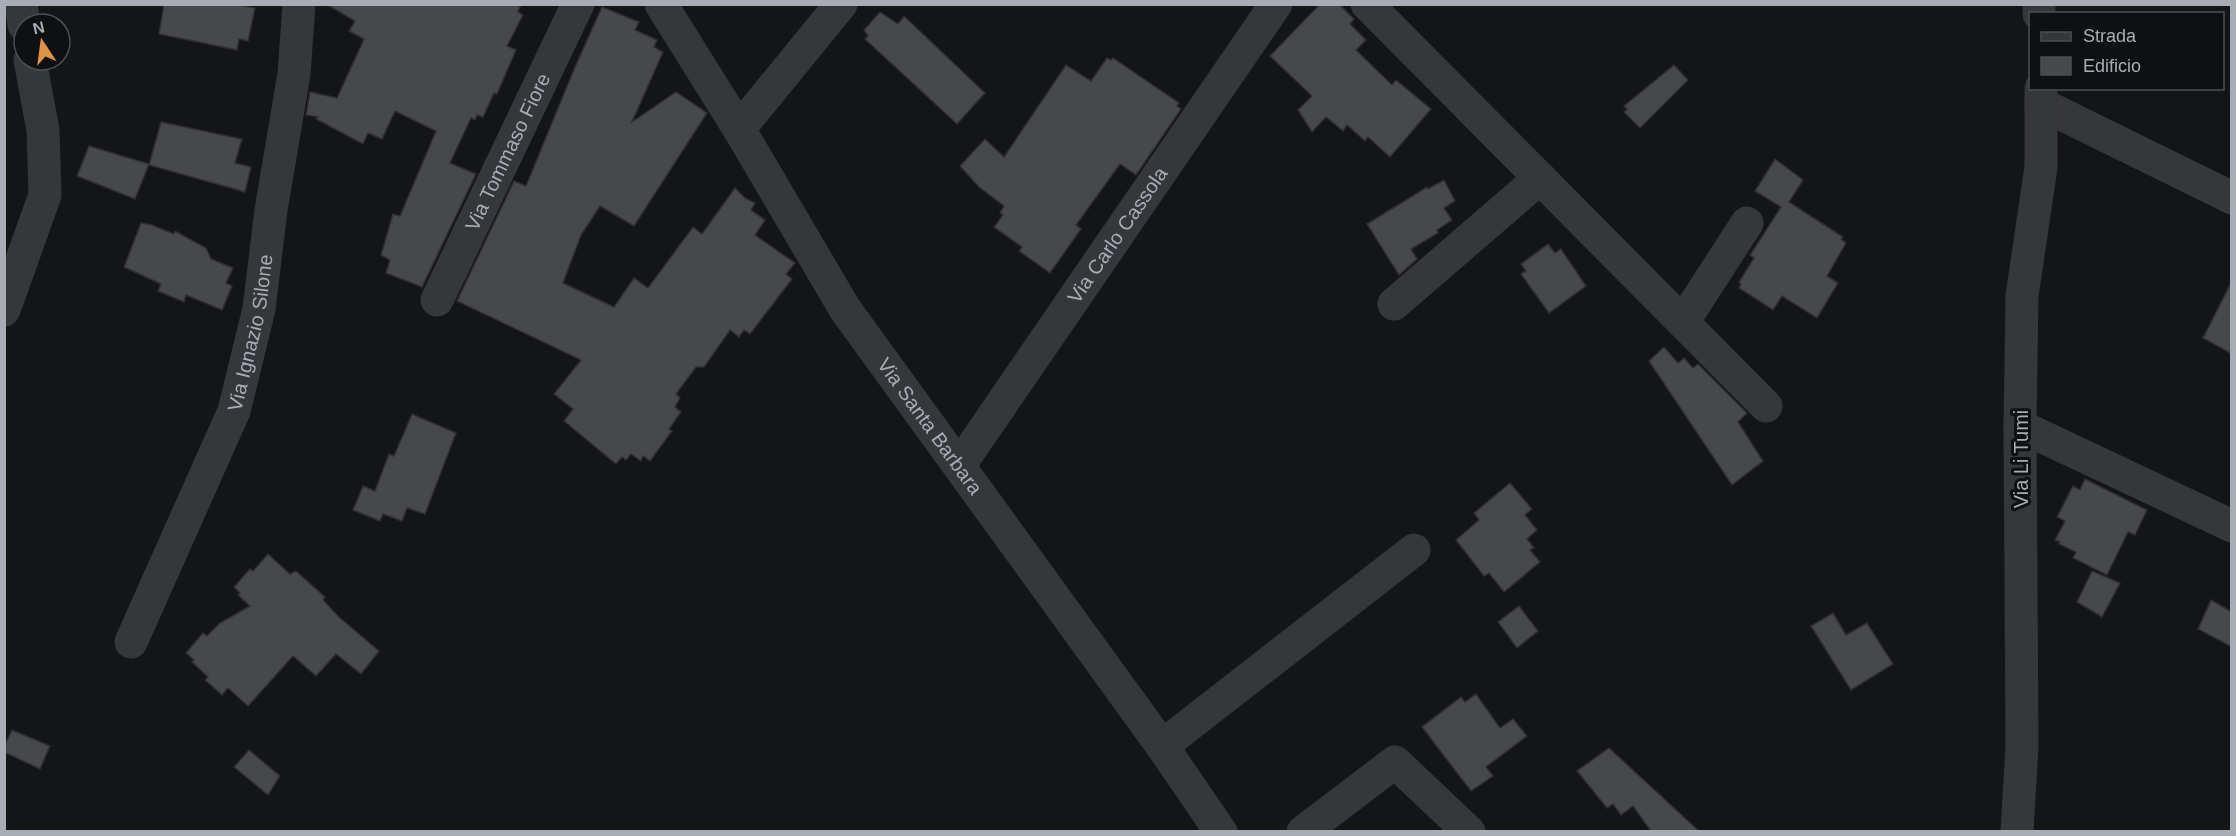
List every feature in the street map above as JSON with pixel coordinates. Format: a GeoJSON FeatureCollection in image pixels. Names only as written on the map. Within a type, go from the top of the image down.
{"type":"FeatureCollection","features":[{"type":"Feature","properties":{"kind":"street","name":"Via Ignazio Silone"},"geometry":{"type":"LineString","coordinates":[[131,642],[234,411],[259,309],[271,210],[294,74],[299,4]]}},
{"type":"Feature","properties":{"kind":"street","name":"Via Tommaso Fiore"},"geometry":{"type":"LineString","coordinates":[[437,300],[578,4]]}},
{"type":"Feature","properties":{"kind":"street","name":"Via Santa Barbara"},"geometry":{"type":"LineString","coordinates":[[661,4],[739,129],[845,309],[1162,746],[1221,831]]}},
{"type":"Feature","properties":{"kind":"street"},"geometry":{"type":"LineString","coordinates":[[739,129],[841,4]]}},
{"type":"Feature","properties":{"kind":"street","name":"Via Carlo Cassola"},"geometry":{"type":"LineString","coordinates":[[959,466],[1276,4]]}},
{"type":"Feature","properties":{"kind":"street"},"geometry":{"type":"LineString","coordinates":[[1366,4],[1766,405]]}},
{"type":"Feature","properties":{"kind":"street"},"geometry":{"type":"LineString","coordinates":[[4,310],[45,195],[44,130],[32,72]]}},
{"type":"Feature","properties":{"kind":"street"},"geometry":{"type":"LineString","coordinates":[[2041,96],[2232,198]]}},
{"type":"Feature","properties":{"kind":"street","name":"Via Li Tumi"},"geometry":{"type":"LineString","coordinates":[[2018,831],[2022,746],[2020,426],[2022,296],[2041,167],[2041,96]]}},
{"type":"Feature","properties":{"kind":"street"},"geometry":{"type":"LineString","coordinates":[[1394,304],[1540,178]]}},
{"type":"Feature","properties":{"kind":"street"},"geometry":{"type":"LineString","coordinates":[[1683,322],[1747,223]]}},
{"type":"Feature","properties":{"kind":"street"},"geometry":{"type":"LineString","coordinates":[[2020,426],[2232,526]]}},
{"type":"Feature","properties":{"kind":"street"},"geometry":{"type":"LineString","coordinates":[[1162,746],[1414,550]]}},
{"type":"Feature","properties":{"kind":"street"},"geometry":{"type":"LineString","coordinates":[[1303,831],[1395,762],[1469,831]]}},
{"type":"Feature","properties":{"kind":"building"},"geometry":{"type":"Polygon","coordinates":[[[164,4],[234,4],[255,8],[248,41],[239,39],[237,50],[159,34],[164,4]]]}},
{"type":"Feature","properties":{"kind":"building"},"geometry":{"type":"Polygon","coordinates":[[[326,4],[521,4],[518,12],[523,15],[507,46],[516,50],[497,94],[494,93],[483,117],[477,115],[475,120],[471,118],[450,163],[476,174],[422,287],[386,273],[390,260],[381,255],[393,214],[400,216],[436,131],[395,111],[382,139],[368,133],[363,144],[316,119],[318,117],[306,115],[310,92],[337,98],[364,39],[349,31],[355,21],[326,4]]]}},
{"type":"Feature","properties":{"kind":"building"},"geometry":{"type":"Polygon","coordinates":[[[1320,4],[1339,4],[1354,19],[1350,24],[1366,40],[1356,50],[1392,85],[1396,80],[1431,109],[1390,157],[1368,137],[1365,141],[1347,125],[1343,131],[1326,117],[1312,132],[1298,110],[1312,96],[1270,56],[1320,4]]]}},
{"type":"Feature","properties":{"kind":"building"},"geometry":{"type":"Polygon","coordinates":[[[602,7],[639,22],[635,30],[657,40],[654,47],[663,52],[632,122],[676,92],[707,113],[634,226],[600,206],[581,235],[563,283],[614,307],[634,278],[648,288],[693,227],[702,234],[735,188],[745,198],[755,203],[751,210],[765,220],[755,235],[795,263],[786,274],[792,279],[750,334],[744,330],[739,337],[730,330],[704,367],[696,367],[676,394],[680,398],[675,407],[681,412],[669,429],[672,431],[650,461],[643,456],[641,461],[631,454],[626,460],[622,457],[616,464],[564,421],[573,409],[554,394],[581,360],[457,301],[514,181],[526,186],[602,7]]]}},
{"type":"Feature","properties":{"kind":"building"},"geometry":{"type":"Polygon","coordinates":[[[880,12],[898,24],[904,16],[985,93],[957,124],[865,39],[868,36],[864,30],[880,12]]]}},
{"type":"Feature","properties":{"kind":"building"},"geometry":{"type":"Polygon","coordinates":[[[1107,58],[1111,60],[1113,58],[1179,103],[1177,106],[1181,109],[1136,175],[1120,164],[1076,225],[1081,229],[1050,273],[1019,251],[1022,247],[994,227],[1003,215],[1000,213],[1004,206],[979,187],[960,166],[985,139],[1004,157],[1066,65],[1091,81],[1107,58]]]}},
{"type":"Feature","properties":{"kind":"building"},"geometry":{"type":"Polygon","coordinates":[[[1674,65],[1688,80],[1640,128],[1624,112],[1627,109],[1624,106],[1674,65]]]}},
{"type":"Feature","properties":{"kind":"building"},"geometry":{"type":"Polygon","coordinates":[[[161,122],[242,139],[235,163],[251,167],[245,192],[149,165],[161,122]]]}},
{"type":"Feature","properties":{"kind":"building"},"geometry":{"type":"Polygon","coordinates":[[[89,146],[149,164],[135,199],[77,176],[89,146]]]}},
{"type":"Feature","properties":{"kind":"building"},"geometry":{"type":"Polygon","coordinates":[[[1775,159],[1803,180],[1789,202],[1843,237],[1841,239],[1846,243],[1827,276],[1838,283],[1817,318],[1782,296],[1773,310],[1739,288],[1741,284],[1739,282],[1754,258],[1750,255],[1781,207],[1755,191],[1775,159]]]}},
{"type":"Feature","properties":{"kind":"building"},"geometry":{"type":"Polygon","coordinates":[[[1444,180],[1455,201],[1444,208],[1452,220],[1437,230],[1438,233],[1411,249],[1417,259],[1399,275],[1367,224],[1427,187],[1428,189],[1444,180]]]}},
{"type":"Feature","properties":{"kind":"building"},"geometry":{"type":"Polygon","coordinates":[[[141,223],[174,234],[175,231],[206,248],[211,259],[233,268],[226,283],[232,286],[222,310],[186,295],[184,302],[158,291],[161,284],[124,267],[141,223]]]}},
{"type":"Feature","properties":{"kind":"building"},"geometry":{"type":"Polygon","coordinates":[[[1548,244],[1555,253],[1561,249],[1586,286],[1549,313],[1521,274],[1526,271],[1521,264],[1548,244]]]}},
{"type":"Feature","properties":{"kind":"building"},"geometry":{"type":"Polygon","coordinates":[[[2232,281],[2232,354],[2203,338],[2232,281]]]}},
{"type":"Feature","properties":{"kind":"building"},"geometry":{"type":"Polygon","coordinates":[[[1664,347],[1678,363],[1684,358],[1693,368],[1698,364],[1747,413],[1738,422],[1763,461],[1732,485],[1649,361],[1664,347]]]}},
{"type":"Feature","properties":{"kind":"building"},"geometry":{"type":"Polygon","coordinates":[[[412,414],[456,433],[425,514],[407,508],[402,521],[383,514],[380,521],[353,510],[363,486],[375,491],[389,454],[394,456],[412,414]]]}},
{"type":"Feature","properties":{"kind":"building"},"geometry":{"type":"Polygon","coordinates":[[[2085,479],[2147,510],[2135,535],[2128,532],[2107,575],[2073,558],[2076,552],[2055,540],[2065,521],[2057,517],[2073,486],[2080,490],[2085,479]]]}},
{"type":"Feature","properties":{"kind":"building"},"geometry":{"type":"Polygon","coordinates":[[[1510,483],[1532,509],[1525,515],[1537,530],[1527,539],[1534,548],[1530,550],[1540,562],[1504,592],[1489,573],[1484,576],[1456,540],[1479,520],[1474,513],[1510,483]]]}},
{"type":"Feature","properties":{"kind":"building"},"geometry":{"type":"Polygon","coordinates":[[[268,554],[290,574],[296,571],[325,597],[323,600],[339,617],[379,651],[361,674],[336,654],[316,676],[293,656],[248,706],[228,688],[222,695],[205,680],[208,677],[186,653],[203,633],[207,636],[220,623],[250,606],[238,595],[240,593],[234,587],[268,554]]]}},
{"type":"Feature","properties":{"kind":"building"},"geometry":{"type":"Polygon","coordinates":[[[2092,571],[2120,583],[2102,617],[2077,602],[2092,571]]]}},
{"type":"Feature","properties":{"kind":"building"},"geometry":{"type":"Polygon","coordinates":[[[2211,600],[2232,612],[2232,647],[2198,629],[2211,600]]]}},
{"type":"Feature","properties":{"kind":"building"},"geometry":{"type":"Polygon","coordinates":[[[1519,606],[1538,631],[1517,648],[1498,622],[1519,606]]]}},
{"type":"Feature","properties":{"kind":"building"},"geometry":{"type":"Polygon","coordinates":[[[1833,613],[1846,635],[1867,623],[1893,664],[1851,690],[1811,626],[1833,613]]]}},
{"type":"Feature","properties":{"kind":"building"},"geometry":{"type":"Polygon","coordinates":[[[1476,694],[1500,728],[1513,719],[1527,736],[1486,767],[1493,776],[1471,791],[1422,727],[1461,697],[1465,702],[1476,694]]]}},
{"type":"Feature","properties":{"kind":"building"},"geometry":{"type":"Polygon","coordinates":[[[12,730],[50,746],[40,769],[4,752],[12,730]]]}},
{"type":"Feature","properties":{"kind":"building"},"geometry":{"type":"Polygon","coordinates":[[[1609,748],[1699,831],[1651,831],[1633,806],[1621,815],[1613,804],[1607,808],[1577,771],[1609,748]]]}},
{"type":"Feature","properties":{"kind":"building"},"geometry":{"type":"Polygon","coordinates":[[[249,750],[280,776],[268,795],[234,767],[249,750]]]}}]}
